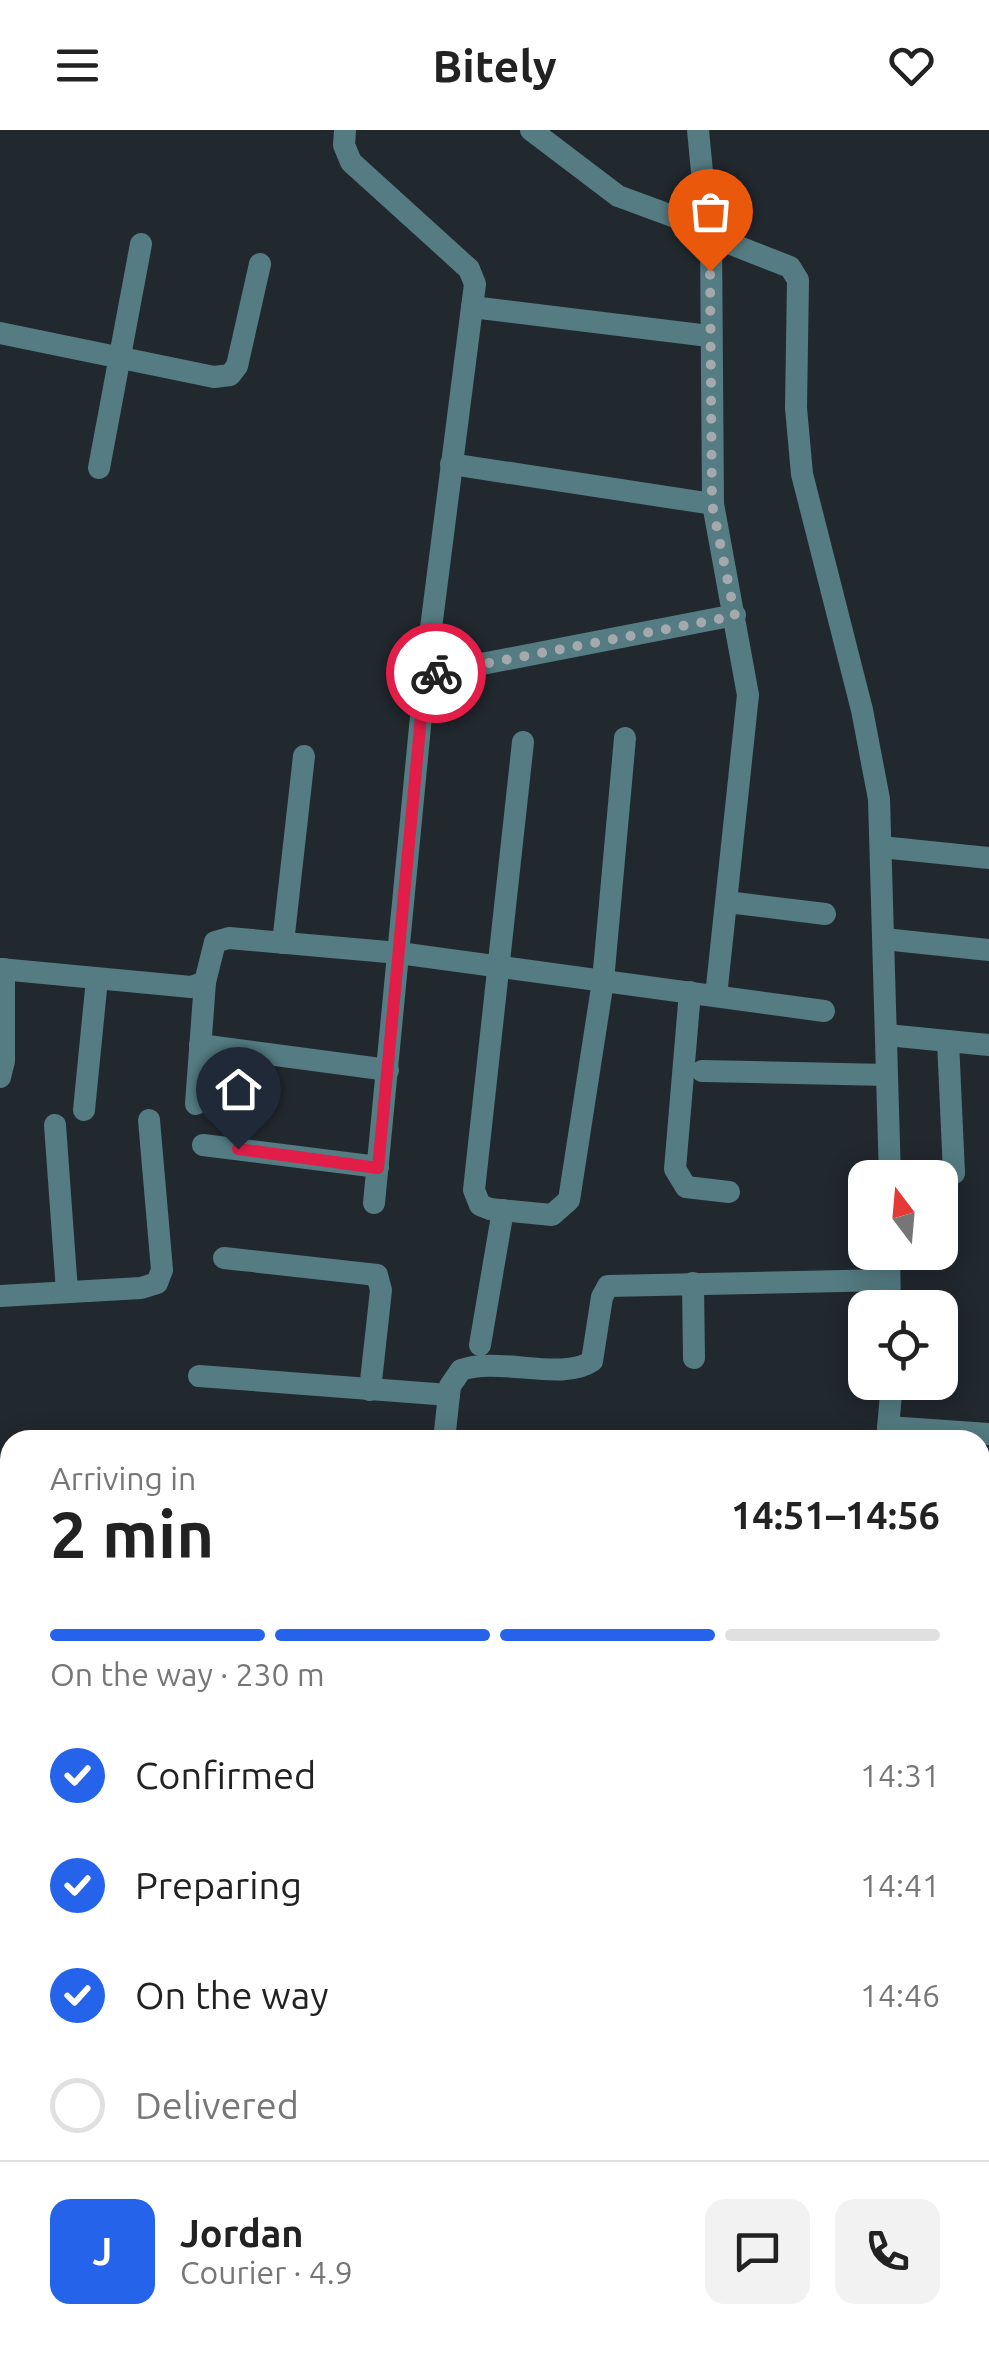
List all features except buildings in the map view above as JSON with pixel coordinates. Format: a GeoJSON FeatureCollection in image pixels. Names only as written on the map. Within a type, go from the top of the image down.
{"type":"FeatureCollection","features":[{"type":"Feature","properties":{"kind":"street"},"geometry":{"type":"LineString","coordinates":[[345,130],[344,144],[352,162],[469,269],[475,284],[425,675],[374,1202]]}},
{"type":"Feature","properties":{"kind":"street"},"geometry":{"type":"LineString","coordinates":[[532,130],[618,196],[790,267],[797,276],[796,408],[802,474],[872,752],[881,848],[889,1160]]}},
{"type":"Feature","properties":{"kind":"street"},"geometry":{"type":"LineString","coordinates":[[698,130],[708,233],[712,504],[745,664],[748,721],[716,996]]}},
{"type":"Feature","properties":{"kind":"street"},"geometry":{"type":"LineString","coordinates":[[99,468],[141,244]]}},
{"type":"Feature","properties":{"kind":"street"},"geometry":{"type":"LineString","coordinates":[[0,334],[214,376],[230,375],[237,366],[260,264]]}},
{"type":"Feature","properties":{"kind":"street"},"geometry":{"type":"LineString","coordinates":[[472,307],[709,336]]}},
{"type":"Feature","properties":{"kind":"street"},"geometry":{"type":"LineString","coordinates":[[451,464],[712,504]]}},
{"type":"Feature","properties":{"kind":"street"},"geometry":{"type":"LineString","coordinates":[[425,675],[735,616]]}},
{"type":"Feature","properties":{"kind":"street"},"geometry":{"type":"LineString","coordinates":[[523,742],[474,1190],[480,1205],[552,1215],[569,1200],[602,981],[625,738]]}},
{"type":"Feature","properties":{"kind":"street"},"geometry":{"type":"LineString","coordinates":[[283,943],[304,756]]}},
{"type":"Feature","properties":{"kind":"street"},"geometry":{"type":"LineString","coordinates":[[881,848],[989,858]]}},
{"type":"Feature","properties":{"kind":"street"},"geometry":{"type":"LineString","coordinates":[[727,902],[825,914]]}},
{"type":"Feature","properties":{"kind":"street"},"geometry":{"type":"LineString","coordinates":[[196,1104],[205,982],[210,950],[221,939],[399,954],[824,1011]]}},
{"type":"Feature","properties":{"kind":"street"},"geometry":{"type":"LineString","coordinates":[[884,939],[989,950]]}},
{"type":"Feature","properties":{"kind":"street"},"geometry":{"type":"LineString","coordinates":[[0,1077],[4,1061],[2,969],[191,987],[205,982]]}},
{"type":"Feature","properties":{"kind":"street"},"geometry":{"type":"LineString","coordinates":[[84,1110],[97,978]]}},
{"type":"Feature","properties":{"kind":"street"},"geometry":{"type":"LineString","coordinates":[[690,992],[675,1170],[686,1188],[729,1192]]}},
{"type":"Feature","properties":{"kind":"street"},"geometry":{"type":"LineString","coordinates":[[886,1035],[989,1045]]}},
{"type":"Feature","properties":{"kind":"street"},"geometry":{"type":"LineString","coordinates":[[948,1040],[953,1160]]}},
{"type":"Feature","properties":{"kind":"street"},"geometry":{"type":"LineString","coordinates":[[200,1045],[388,1070]]}},
{"type":"Feature","properties":{"kind":"street"},"geometry":{"type":"LineString","coordinates":[[702,1071],[887,1075]]}},
{"type":"Feature","properties":{"kind":"street"},"geometry":{"type":"LineString","coordinates":[[0,1296],[141,1288],[161,1277],[149,1120]]}},
{"type":"Feature","properties":{"kind":"street"},"geometry":{"type":"LineString","coordinates":[[55,1124],[68,1291]]}},
{"type":"Feature","properties":{"kind":"street"},"geometry":{"type":"LineString","coordinates":[[203,1145],[378,1168]]}},
{"type":"Feature","properties":{"kind":"street"},"geometry":{"type":"LineString","coordinates":[[480,1345],[503,1210]]}},
{"type":"Feature","properties":{"kind":"street"},"geometry":{"type":"LineString","coordinates":[[224,1258],[377,1275],[382,1290],[370,1390]]}},
{"type":"Feature","properties":{"kind":"street"},"geometry":{"type":"LineString","coordinates":[[889,1270],[889,1290]]}},
{"type":"Feature","properties":{"kind":"street"},"geometry":{"type":"LineString","coordinates":[[445,1430],[454,1376],[470,1366],[588,1364],[594,1354],[602,1298],[608,1286],[889,1280]]}},
{"type":"Feature","properties":{"kind":"street"},"geometry":{"type":"LineString","coordinates":[[693,1283],[694,1358]]}},
{"type":"Feature","properties":{"kind":"street"},"geometry":{"type":"LineString","coordinates":[[199,1376],[449,1396]]}},
{"type":"Feature","properties":{"kind":"street"},"geometry":{"type":"LineString","coordinates":[[887,1430],[890,1400]]}},
{"type":"Feature","properties":{"kind":"way so far"},"geometry":{"type":"LineString","coordinates":[[436,673],[735,616],[712,504],[708,408],[710,271]]}},
{"type":"Feature","properties":{"kind":"route"},"geometry":{"type":"LineString","coordinates":[[238,1149],[378,1168],[425,675],[436,673]]}}]}
